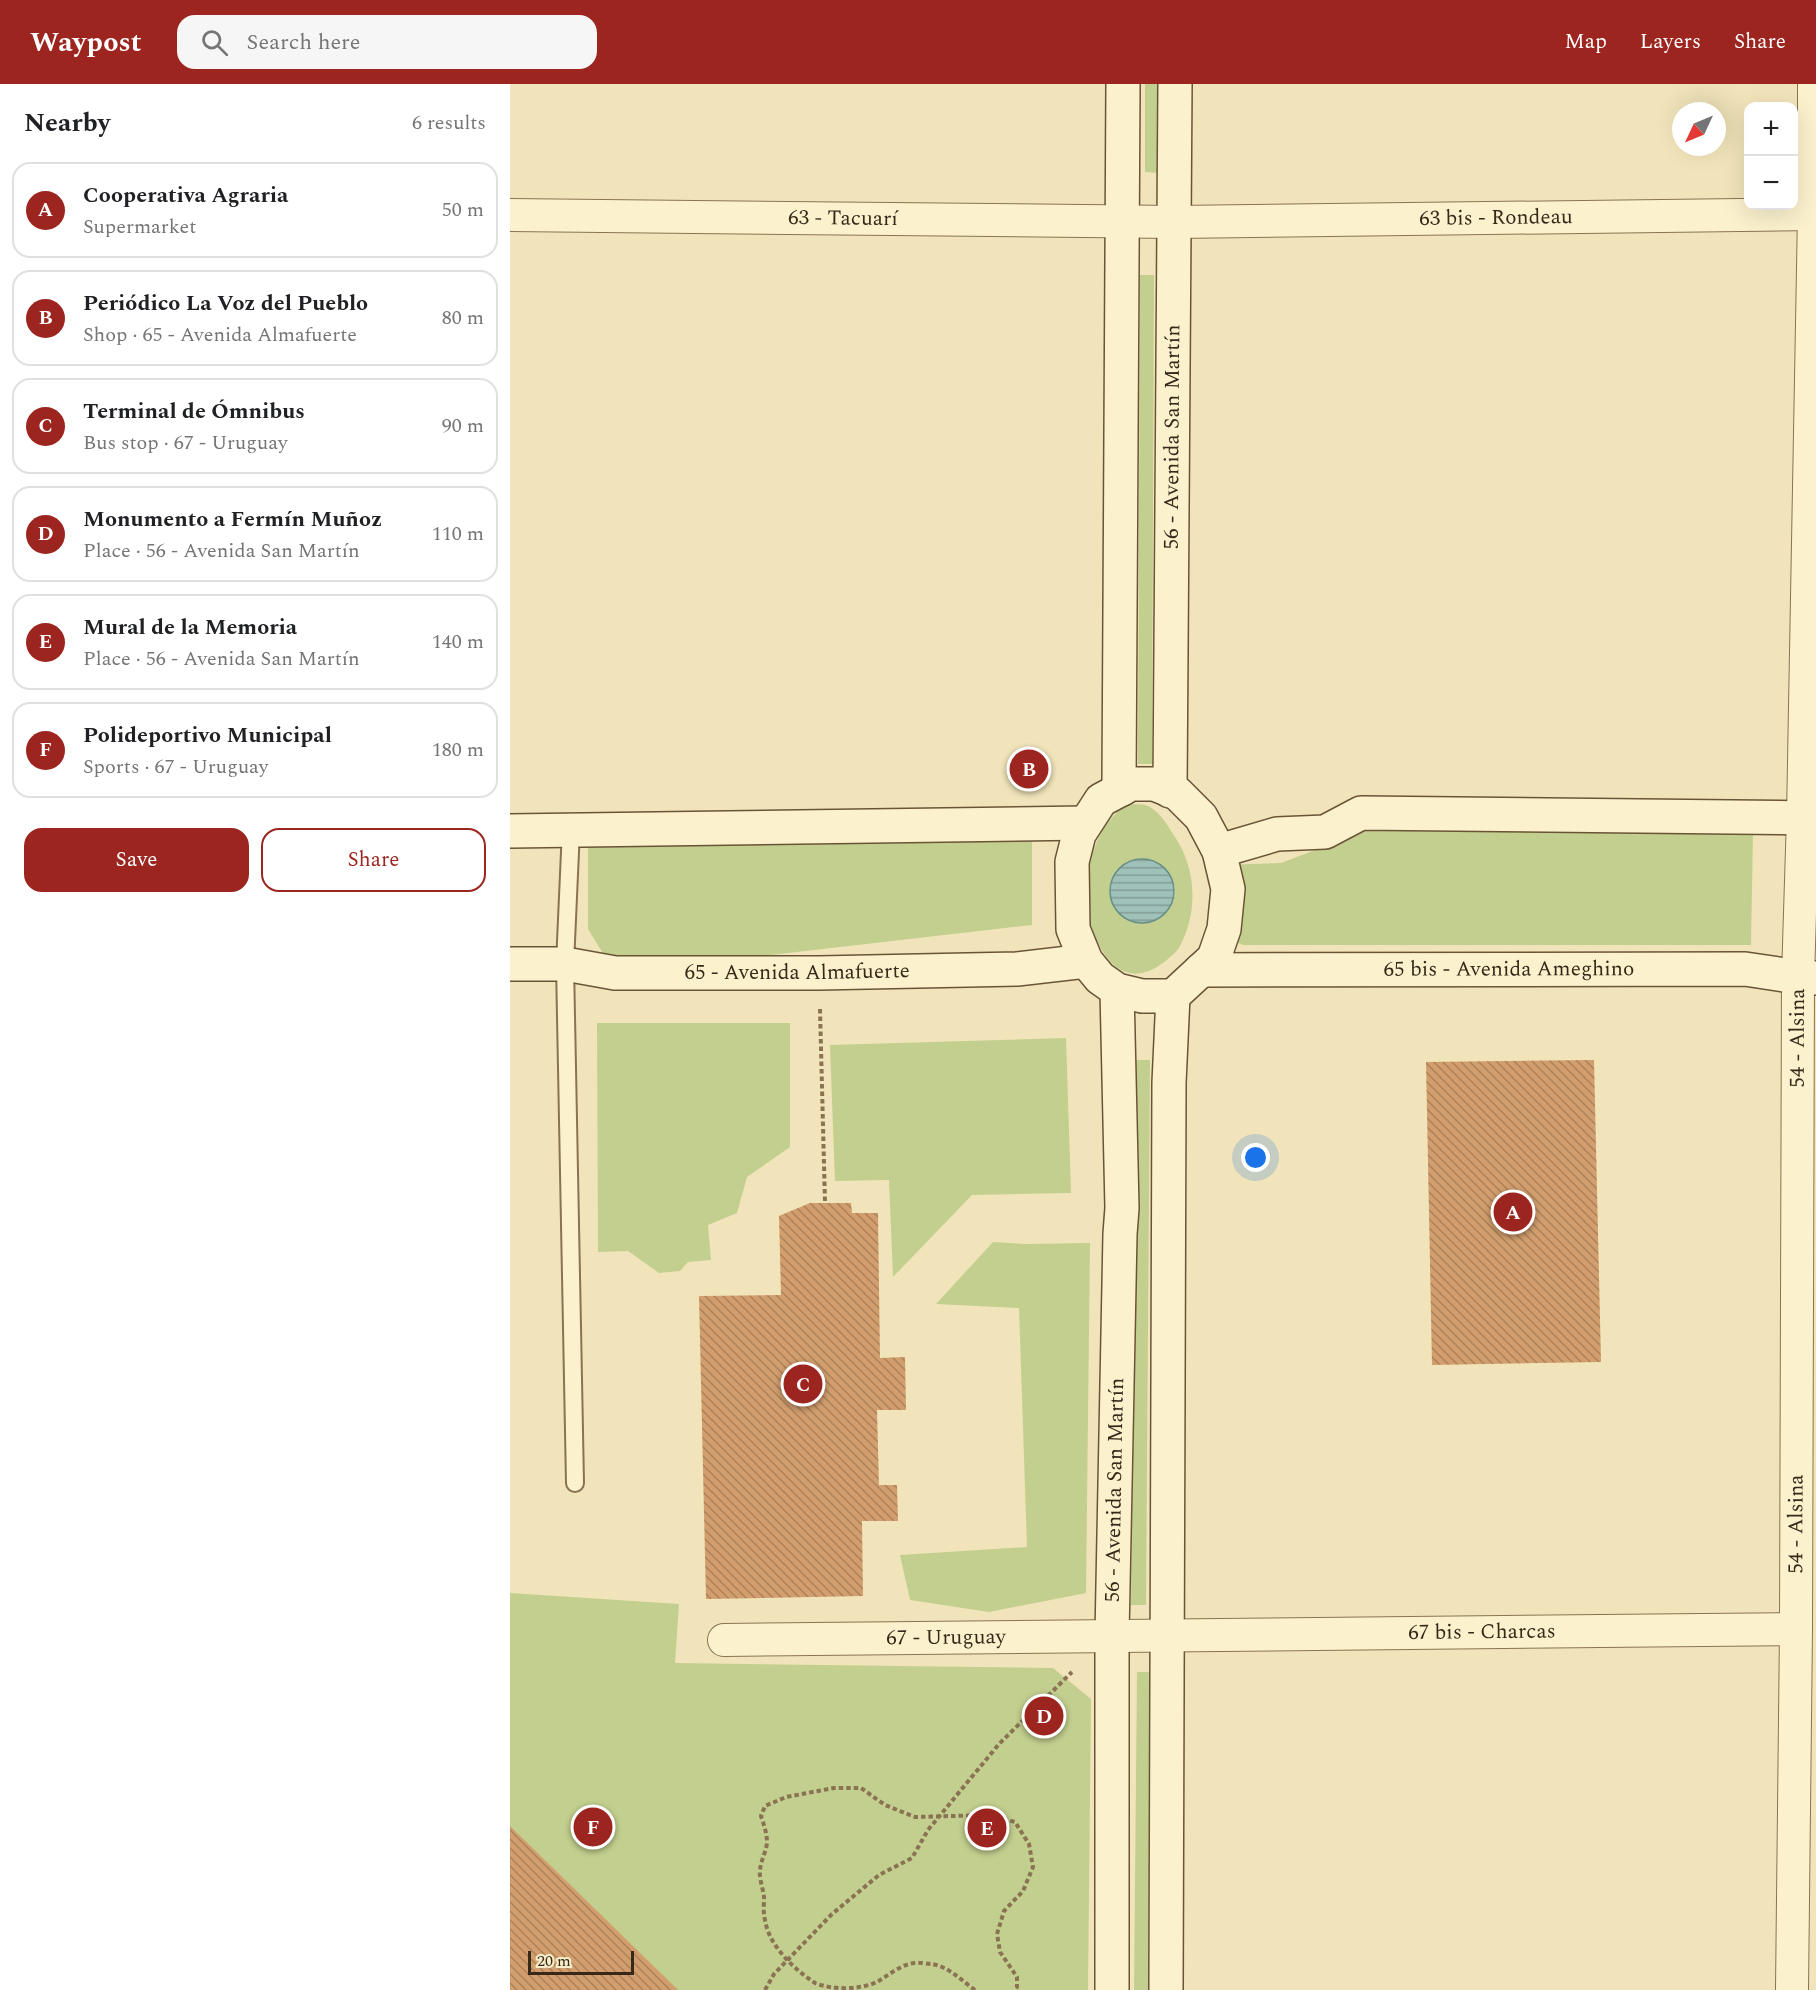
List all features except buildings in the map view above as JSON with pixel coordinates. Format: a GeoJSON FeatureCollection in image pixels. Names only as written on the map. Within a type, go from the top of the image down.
{"type":"FeatureCollection","features":[{"type":"Feature","properties":{"kind":"main road"},"geometry":{"type":"LineString","coordinates":[[1122,789],[1119,786],[1119,774],[1124,84]]}},
{"type":"Feature","properties":{"kind":"main road","name":"56 - Avenida San Martín"},"geometry":{"type":"LineString","coordinates":[[1170,791],[1175,84]]}},
{"type":"Feature","properties":{"kind":"main road"},"geometry":{"type":"LineString","coordinates":[[1131,784],[1154,784],[1170,791],[1177,794],[1200,817],[1219,851],[1228,889],[1224,929],[1214,958],[1173,996],[1142,996],[1117,990],[1100,978],[1086,961],[1073,929],[1072,862],[1079,834],[1101,800],[1131,784]]}},
{"type":"Feature","properties":{"kind":"main road"},"geometry":{"type":"LineString","coordinates":[[1219,851],[1277,834],[1325,832],[1361,813],[1810,818]]}},
{"type":"Feature","properties":{"kind":"main road"},"geometry":{"type":"LineString","coordinates":[[510,831],[1085,823]]}},
{"type":"Feature","properties":{"kind":"main road","name":"65 - Avenida Almafuerte"},"geometry":{"type":"LineString","coordinates":[[510,964],[565,964],[615,973],[819,972],[1017,969],[1086,961]]}},
{"type":"Feature","properties":{"kind":"main road","name":"65 bis - Avenida Ameghino"},"geometry":{"type":"LineString","coordinates":[[1201,970],[1745,969],[1807,978]]}},
{"type":"Feature","properties":{"kind":"main road","name":"56 - Avenida San Martín"},"geometry":{"type":"LineString","coordinates":[[1113,1990],[1112,1635],[1122,1208],[1117,990]]}},
{"type":"Feature","properties":{"kind":"main road"},"geometry":{"type":"LineString","coordinates":[[1166,1990],[1169,1083],[1173,996]]}},
{"type":"Feature","properties":{"kind":"street","name":"54 - Alsina"},"geometry":{"type":"LineString","coordinates":[[1792,1990],[1796,1629],[1806,1538],[1807,978],[1815,214],[1814,84]]}},
{"type":"Feature","properties":{"kind":"street","name":"63 bis - Rondeau"},"geometry":{"type":"LineString","coordinates":[[1175,222],[1815,214]]}},
{"type":"Feature","properties":{"kind":"street","name":"63 - Tacuarí"},"geometry":{"type":"LineString","coordinates":[[510,215],[1175,222]]}},
{"type":"Feature","properties":{"kind":"street","name":"67 bis - Charcas"},"geometry":{"type":"LineString","coordinates":[[1167,1634],[1796,1629]]}},
{"type":"Feature","properties":{"kind":"street","name":"67 - Uruguay"},"geometry":{"type":"LineString","coordinates":[[724,1640],[1167,1634]]}},
{"type":"Feature","properties":{"kind":"lane"},"geometry":{"type":"LineString","coordinates":[[571,830],[565,964],[575,1482]]}},
{"type":"Feature","properties":{"kind":"path"},"geometry":{"type":"LineString","coordinates":[[819,972],[825,1203]]}},
{"type":"Feature","properties":{"kind":"path"},"geometry":{"type":"LineString","coordinates":[[765,1990],[774,1974],[832,1914],[879,1875],[912,1858],[928,1830],[999,1744],[1052,1690],[1112,1635]]}},
{"type":"Feature","properties":{"kind":"path"},"geometry":{"type":"LineString","coordinates":[[975,1990],[953,1973],[934,1965],[914,1963],[894,1971],[875,1983],[854,1989],[836,1990],[818,1984],[788,1960],[773,1939],[765,1921],[760,1867],[766,1843],[766,1830],[761,1816],[765,1806],[786,1797],[834,1788],[861,1788],[885,1805],[915,1817],[990,1815],[1015,1822],[1029,1844],[1033,1867],[1023,1891],[1004,1911],[997,1934],[1000,1952],[1017,1977],[1017,1987],[1014,1990]]}},
{"type":"Feature","properties":{"kind":"green space"},"geometry":{"type":"Polygon","coordinates":[[[1145,84],[1159,84],[1159,173],[1145,172],[1145,84]]]}},
{"type":"Feature","properties":{"kind":"green space"},"geometry":{"type":"Polygon","coordinates":[[[1140,275],[1154,275],[1152,764],[1138,764],[1140,275]]]}},
{"type":"Feature","properties":{"kind":"green space"},"geometry":{"type":"Polygon","coordinates":[[[1127,804],[1145,805],[1154,809],[1165,821],[1181,847],[1190,874],[1192,903],[1190,918],[1180,946],[1160,965],[1144,973],[1128,973],[1113,964],[1096,938],[1089,918],[1087,897],[1092,854],[1100,835],[1112,818],[1127,804]],[[1152,860],[1114,874],[1110,884],[1110,895],[1148,923],[1159,918],[1173,902],[1175,893],[1170,875],[1152,860]]]}},
{"type":"Feature","properties":{"kind":"green space"},"geometry":{"type":"Polygon","coordinates":[[[1376,827],[1753,831],[1751,945],[1243,945],[1227,938],[1224,865],[1281,863],[1376,827]]]}},
{"type":"Feature","properties":{"kind":"green space"},"geometry":{"type":"Polygon","coordinates":[[[1032,838],[1032,925],[615,973],[588,929],[588,842],[1032,838]]]}},
{"type":"Feature","properties":{"kind":"green space"},"geometry":{"type":"Polygon","coordinates":[[[597,1023],[790,1023],[790,1147],[747,1177],[737,1213],[708,1225],[711,1260],[688,1262],[680,1271],[659,1273],[628,1251],[598,1252],[597,1023]]]}},
{"type":"Feature","properties":{"kind":"green space"},"geometry":{"type":"Polygon","coordinates":[[[1066,1038],[1071,1193],[972,1195],[893,1277],[889,1180],[835,1181],[830,1045],[1066,1038]]]}},
{"type":"Feature","properties":{"kind":"green space"},"geometry":{"type":"Polygon","coordinates":[[[1135,1060],[1150,1060],[1146,1605],[1131,1605],[1135,1060]]]}},
{"type":"Feature","properties":{"kind":"green space"},"geometry":{"type":"Polygon","coordinates":[[[993,1242],[1090,1243],[1086,1593],[989,1612],[910,1600],[900,1555],[1027,1547],[1019,1308],[936,1304],[993,1242]]]}},
{"type":"Feature","properties":{"kind":"green space"},"geometry":{"type":"Polygon","coordinates":[[[510,1593],[679,1604],[675,1663],[1053,1668],[1091,1699],[1088,1990],[510,1990],[510,1593]]]}},
{"type":"Feature","properties":{"kind":"green space"},"geometry":{"type":"Polygon","coordinates":[[[1137,1672],[1151,1672],[1149,1990],[1134,1990],[1137,1672]]]}},
{"type":"Feature","properties":{"kind":"water"},"geometry":{"type":"Polygon","coordinates":[[[1136,859],[1148,859],[1165,868],[1172,879],[1174,891],[1172,903],[1165,914],[1148,923],[1136,923],[1124,918],[1115,909],[1110,897],[1110,885],[1115,873],[1124,864],[1136,859]]]}},
{"type":"Feature","properties":{"kind":"place","name":"Periódico La Voz del Pueblo"},"geometry":{"type":"Point","coordinates":[1029,769]}},
{"type":"Feature","properties":{"kind":"place","name":"Cooperativa Agraria"},"geometry":{"type":"Point","coordinates":[1513,1212]}},
{"type":"Feature","properties":{"kind":"place","name":"Terminal de Ómnibus"},"geometry":{"type":"Point","coordinates":[803,1384]}},
{"type":"Feature","properties":{"kind":"place","name":"Monumento a Fermín Muñoz"},"geometry":{"type":"Point","coordinates":[1044,1716]}},
{"type":"Feature","properties":{"kind":"place","name":"Polideportivo Municipal"},"geometry":{"type":"Point","coordinates":[593,1827]}},
{"type":"Feature","properties":{"kind":"place","name":"Mural de la Memoria"},"geometry":{"type":"Point","coordinates":[987,1828]}}]}
